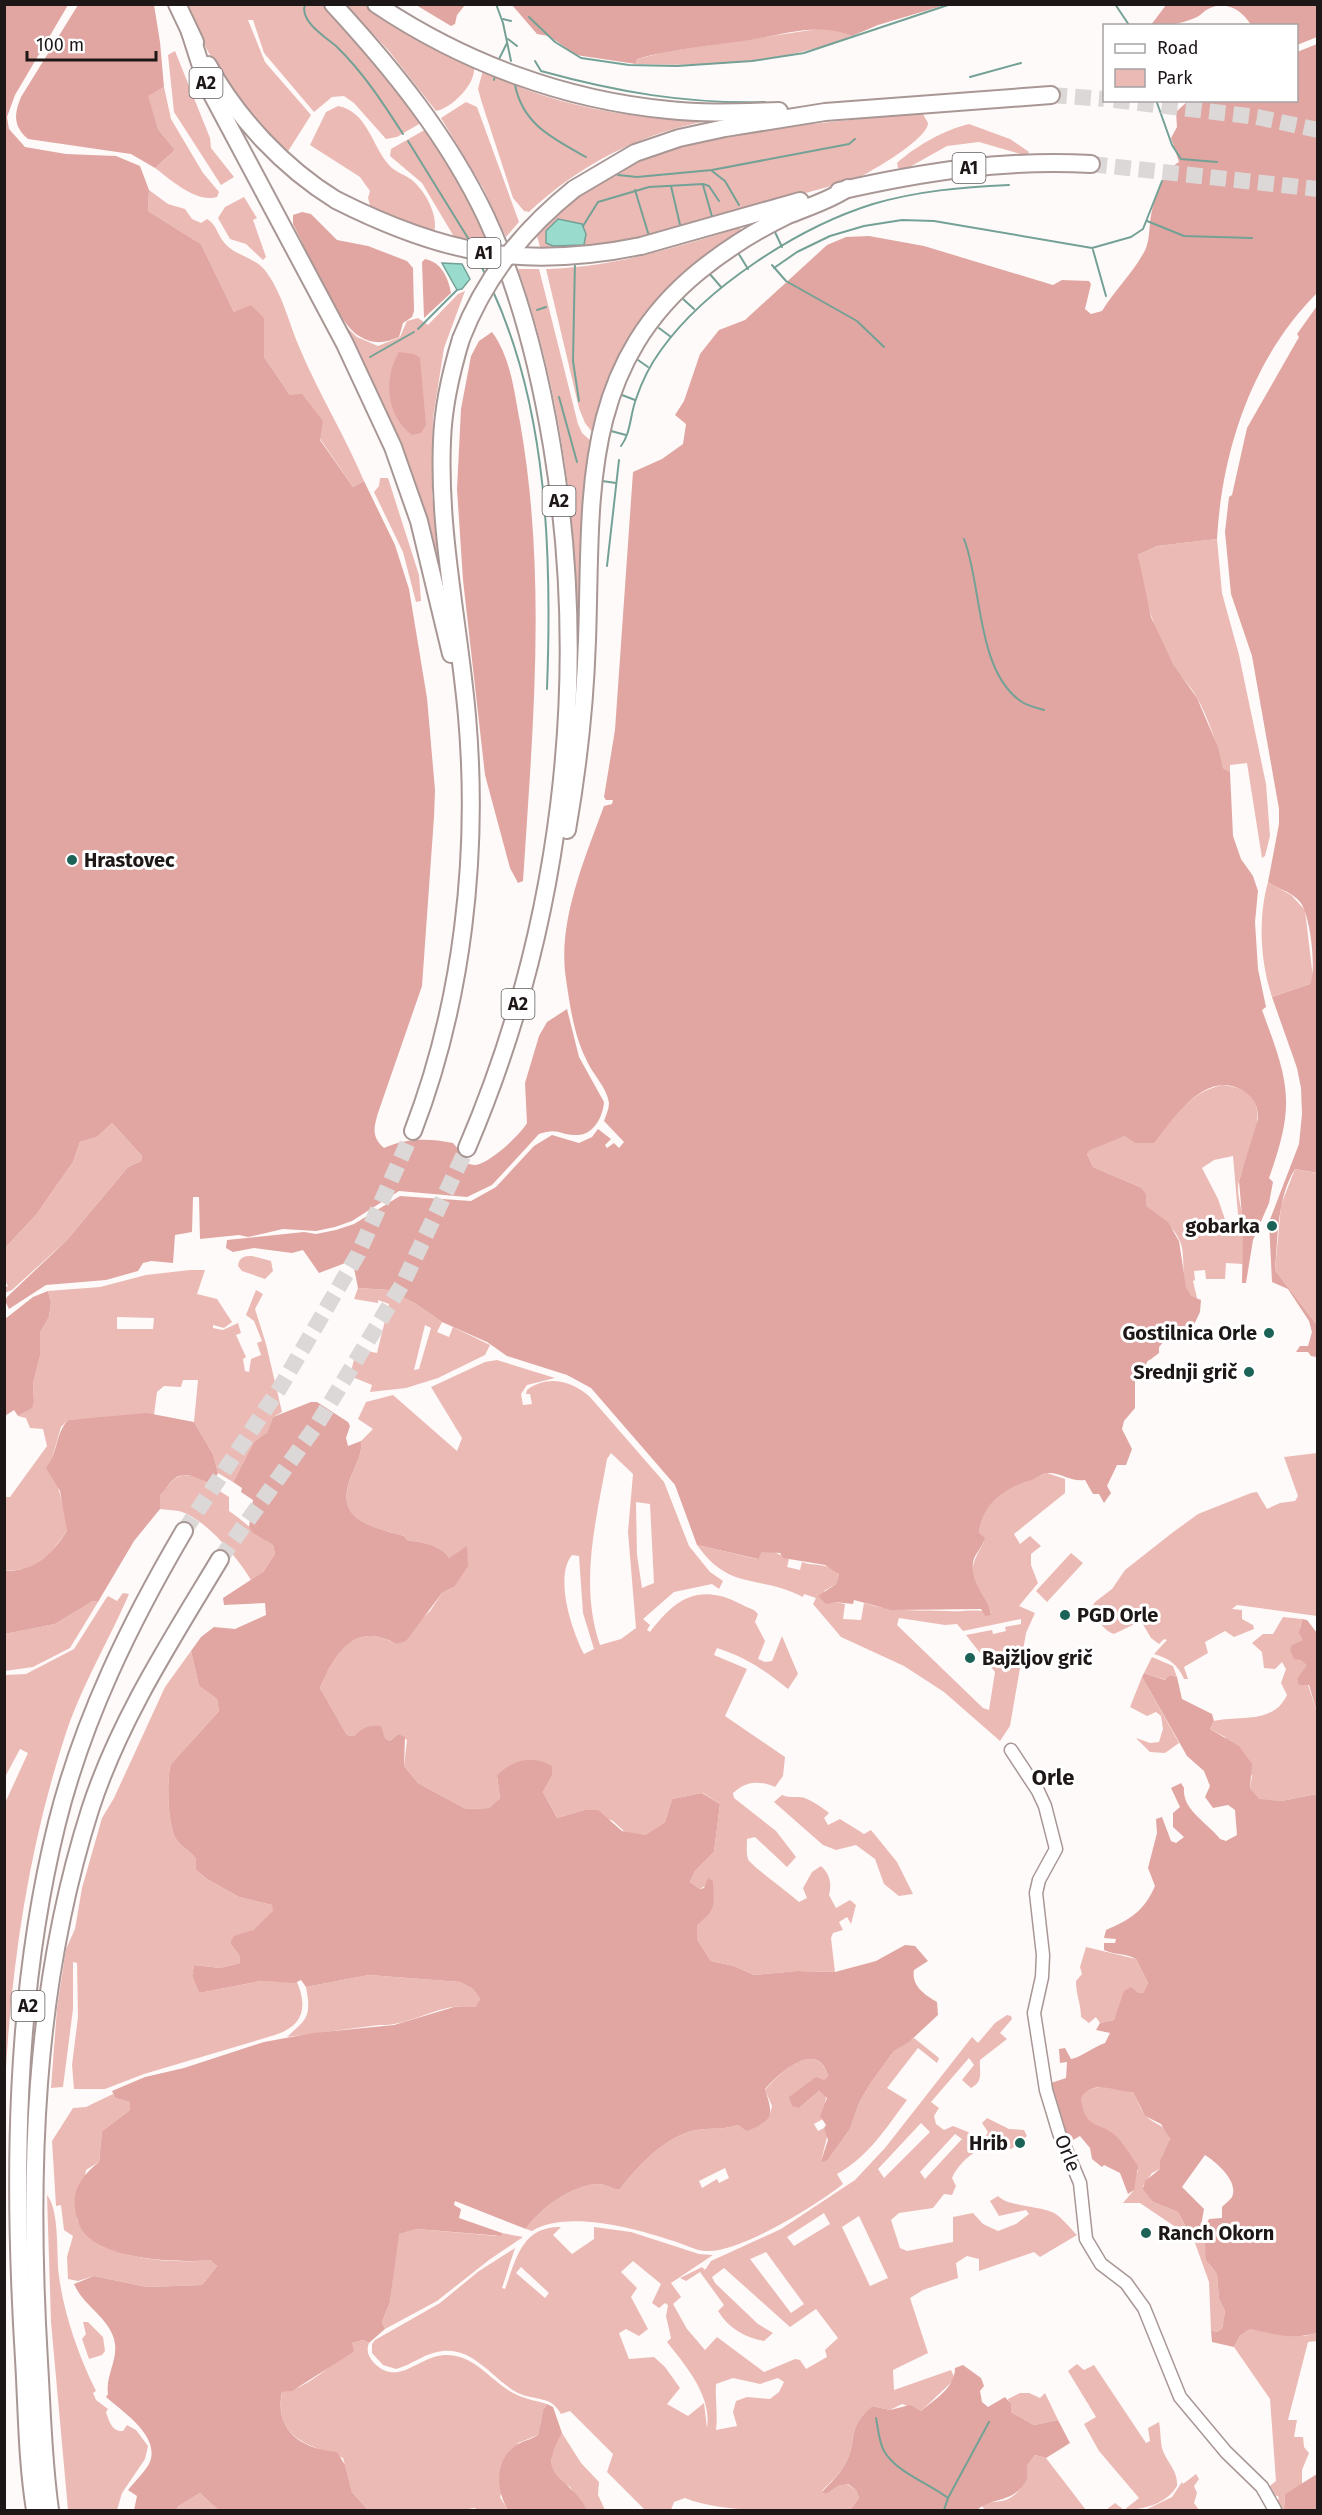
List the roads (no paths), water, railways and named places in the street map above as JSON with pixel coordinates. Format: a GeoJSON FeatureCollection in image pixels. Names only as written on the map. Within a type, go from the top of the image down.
{"type":"FeatureCollection","features":[{"type":"Feature","properties":{"kind":"highway","name":"A1"},"geometry":{"type":"LineString","coordinates":[[177,4],[190,32],[224,90],[252,126],[299,174],[336,200],[419,238],[497,256],[566,258],[641,246],[849,189],[972,167],[1057,163],[1091,164]]}},
{"type":"Feature","properties":{"kind":"highway","name":"A2"},"geometry":{"type":"LineString","coordinates":[[333,4],[400,81],[430,120],[475,195],[511,278],[538,374],[555,465],[565,557],[568,695],[559,810],[544,901],[508,1041],[467,1148]]}},
{"type":"Feature","properties":{"kind":"highway"},"geometry":{"type":"LineString","coordinates":[[376,4],[430,37],[481,62],[558,90],[625,105],[694,112],[825,112],[1051,96]]}},
{"type":"Feature","properties":{"kind":"highway","name":"A2"},"geometry":{"type":"LineString","coordinates":[[190,32],[207,85],[345,344],[397,458],[419,521],[455,677],[463,742],[470,765],[469,861],[455,977],[434,1078],[413,1131]]}},
{"type":"Feature","properties":{"kind":"highway"},"geometry":{"type":"LineString","coordinates":[[470,765],[441,464],[444,417],[461,339],[479,298],[503,259],[534,223],[574,189],[615,163],[668,141],[725,128],[825,112]]}},
{"type":"Feature","properties":{"kind":"highway"},"geometry":{"type":"LineString","coordinates":[[544,901],[556,876],[562,855],[578,761],[585,684],[592,476],[600,429],[615,386],[650,325],[679,289],[696,274],[751,234],[849,189]]}},
{"type":"Feature","properties":{"kind":"highway","name":"A2"},"geometry":{"type":"LineString","coordinates":[[35,2511],[18,2258],[19,2130],[35,1939],[57,1823],[96,1706],[127,1632],[184,1531]]}},
{"type":"Feature","properties":{"kind":"highway","name":"A2"},"geometry":{"type":"LineString","coordinates":[[50,2511],[33,2255],[34,2127],[47,1994],[55,1951],[90,1808],[122,1732],[152,1672],[220,1559]]}},
{"type":"Feature","properties":{"kind":"street","name":"Orle"},"geometry":{"type":"LineString","coordinates":[[1011,1750],[1032,1778],[1046,1806],[1056,1849],[1039,1880],[1036,1893],[1042,1977],[1034,2013],[1046,2090],[1059,2133],[1080,2183],[1086,2239],[1101,2264],[1126,2283],[1144,2308],[1179,2397],[1226,2452],[1262,2487],[1275,2511]]}},
{"type":"Feature","properties":{"kind":"waterway"},"geometry":{"type":"LineString","coordinates":[[305,4],[304,10],[309,22],[355,66],[403,134]]}},
{"type":"Feature","properties":{"kind":"waterway"},"geometry":{"type":"LineString","coordinates":[[496,4],[503,23],[511,61]]}},
{"type":"Feature","properties":{"kind":"waterway"},"geometry":{"type":"LineString","coordinates":[[529,17],[555,42],[581,58],[629,65],[677,66],[752,61],[804,53],[951,4]]}},
{"type":"Feature","properties":{"kind":"waterway"},"geometry":{"type":"LineString","coordinates":[[1115,4],[1128,24]]}},
{"type":"Feature","properties":{"kind":"waterway"},"geometry":{"type":"LineString","coordinates":[[503,19],[511,21]]}},
{"type":"Feature","properties":{"kind":"waterway"},"geometry":{"type":"LineString","coordinates":[[508,39],[517,46]]}},
{"type":"Feature","properties":{"kind":"waterway"},"geometry":{"type":"LineString","coordinates":[[499,59],[507,43]]}},
{"type":"Feature","properties":{"kind":"waterway"},"geometry":{"type":"LineString","coordinates":[[535,61],[541,71],[624,91],[679,99],[765,102]]}},
{"type":"Feature","properties":{"kind":"waterway"},"geometry":{"type":"LineString","coordinates":[[970,77],[1021,63]]}},
{"type":"Feature","properties":{"kind":"waterway"},"geometry":{"type":"LineString","coordinates":[[494,80],[495,76]]}},
{"type":"Feature","properties":{"kind":"waterway"},"geometry":{"type":"LineString","coordinates":[[515,85],[519,99],[532,120],[551,136],[586,157]]}},
{"type":"Feature","properties":{"kind":"waterway"},"geometry":{"type":"LineString","coordinates":[[1157,102],[1172,145],[1181,159],[1217,162]]}},
{"type":"Feature","properties":{"kind":"waterway"},"geometry":{"type":"LineString","coordinates":[[618,175],[637,177],[712,170],[849,144],[855,139]]}},
{"type":"Feature","properties":{"kind":"waterway"},"geometry":{"type":"LineString","coordinates":[[408,141],[471,243]]}},
{"type":"Feature","properties":{"kind":"waterway"},"geometry":{"type":"LineString","coordinates":[[712,171],[725,181],[739,205]]}},
{"type":"Feature","properties":{"kind":"waterway"},"geometry":{"type":"LineString","coordinates":[[774,268],[797,252],[830,236],[864,226],[902,220],[934,221],[1092,248],[1131,237],[1143,229],[1162,181]]}},
{"type":"Feature","properties":{"kind":"waterway"},"geometry":{"type":"LineString","coordinates":[[583,226],[598,202],[649,187],[703,184],[709,186],[719,201]]}},
{"type":"Feature","properties":{"kind":"waterway"},"geometry":{"type":"LineString","coordinates":[[703,185],[713,220]]}},
{"type":"Feature","properties":{"kind":"waterway"},"geometry":{"type":"LineString","coordinates":[[621,446],[627,435],[641,386],[661,350],[703,304],[756,262],[815,228],[844,214],[873,204],[940,190],[1009,185]]}},
{"type":"Feature","properties":{"kind":"waterway"},"geometry":{"type":"LineString","coordinates":[[671,186],[681,229]]}},
{"type":"Feature","properties":{"kind":"waterway"},"geometry":{"type":"LineString","coordinates":[[635,190],[649,236]]}},
{"type":"Feature","properties":{"kind":"waterway"},"geometry":{"type":"LineString","coordinates":[[1147,221],[1184,236],[1252,238]]}},
{"type":"Feature","properties":{"kind":"waterway"},"geometry":{"type":"LineString","coordinates":[[774,230],[782,247]]}},
{"type":"Feature","properties":{"kind":"waterway"},"geometry":{"type":"LineString","coordinates":[[1093,250],[1106,296]]}},
{"type":"Feature","properties":{"kind":"waterway"},"geometry":{"type":"LineString","coordinates":[[737,251],[748,269]]}},
{"type":"Feature","properties":{"kind":"waterway"},"geometry":{"type":"LineString","coordinates":[[478,259],[486,276]]}},
{"type":"Feature","properties":{"kind":"waterway"},"geometry":{"type":"LineString","coordinates":[[575,261],[573,361],[579,401]]}},
{"type":"Feature","properties":{"kind":"waterway"},"geometry":{"type":"LineString","coordinates":[[772,265],[786,281],[857,321],[884,347]]}},
{"type":"Feature","properties":{"kind":"waterway"},"geometry":{"type":"LineString","coordinates":[[709,273],[721,287]]}},
{"type":"Feature","properties":{"kind":"waterway"},"geometry":{"type":"LineString","coordinates":[[492,289],[511,336],[525,384],[535,434],[547,536],[547,689]]}},
{"type":"Feature","properties":{"kind":"waterway"},"geometry":{"type":"LineString","coordinates":[[418,329],[457,290]]}},
{"type":"Feature","properties":{"kind":"waterway"},"geometry":{"type":"LineString","coordinates":[[682,298],[694,309]]}},
{"type":"Feature","properties":{"kind":"waterway"},"geometry":{"type":"LineString","coordinates":[[537,310],[546,307]]}},
{"type":"Feature","properties":{"kind":"waterway"},"geometry":{"type":"LineString","coordinates":[[659,328],[671,337]]}},
{"type":"Feature","properties":{"kind":"waterway"},"geometry":{"type":"LineString","coordinates":[[370,357],[414,332]]}},
{"type":"Feature","properties":{"kind":"waterway"},"geometry":{"type":"LineString","coordinates":[[638,360],[648,367]]}},
{"type":"Feature","properties":{"kind":"waterway"},"geometry":{"type":"LineString","coordinates":[[622,395],[635,400]]}},
{"type":"Feature","properties":{"kind":"waterway"},"geometry":{"type":"LineString","coordinates":[[559,397],[577,462]]}},
{"type":"Feature","properties":{"kind":"waterway"},"geometry":{"type":"LineString","coordinates":[[611,431],[626,435]]}},
{"type":"Feature","properties":{"kind":"waterway"},"geometry":{"type":"LineString","coordinates":[[607,566],[619,460]]}},
{"type":"Feature","properties":{"kind":"waterway"},"geometry":{"type":"LineString","coordinates":[[602,481],[616,483]]}},
{"type":"Feature","properties":{"kind":"waterway"},"geometry":{"type":"LineString","coordinates":[[964,539],[970,558],[982,626],[996,670],[1007,688],[1022,702],[1044,710]]}},
{"type":"Feature","properties":{"kind":"waterway"},"geometry":{"type":"LineString","coordinates":[[876,2418],[881,2443],[889,2458],[904,2471],[948,2498]]}},
{"type":"Feature","properties":{"kind":"waterway"},"geometry":{"type":"LineString","coordinates":[[944,2510],[948,2498],[989,2422]]}},
{"type":"Feature","properties":{"kind":"tunnel"},"geometry":{"type":"LineString","coordinates":[[1051,95],[1103,99]]}},
{"type":"Feature","properties":{"kind":"tunnel"},"geometry":{"type":"LineString","coordinates":[[1131,102],[1257,117],[1318,130]]}},
{"type":"Feature","properties":{"kind":"tunnel"},"geometry":{"type":"LineString","coordinates":[[1091,164],[1318,189]]}},
{"type":"Feature","properties":{"kind":"tunnel"},"geometry":{"type":"LineString","coordinates":[[184,1531],[281,1386],[358,1254],[413,1131]]}},
{"type":"Feature","properties":{"kind":"tunnel"},"geometry":{"type":"LineString","coordinates":[[220,1559],[318,1423],[403,1283],[467,1148]]}},
{"type":"Feature","properties":{"kind":"place","name":"Hrastovec"},"geometry":{"type":"Point","coordinates":[72,860]}},
{"type":"Feature","properties":{"kind":"place","name":"gobarka"},"geometry":{"type":"Point","coordinates":[1272,1226]}},
{"type":"Feature","properties":{"kind":"place","name":"Gostilnica Orle"},"geometry":{"type":"Point","coordinates":[1269,1333]}},
{"type":"Feature","properties":{"kind":"place","name":"Srednji grič"},"geometry":{"type":"Point","coordinates":[1249,1372]}},
{"type":"Feature","properties":{"kind":"place","name":"PGD Orle"},"geometry":{"type":"Point","coordinates":[1065,1615]}},
{"type":"Feature","properties":{"kind":"place","name":"Bajžljov grič"},"geometry":{"type":"Point","coordinates":[970,1658]}},
{"type":"Feature","properties":{"kind":"place","name":"Hrib"},"geometry":{"type":"Point","coordinates":[1020,2143]}},
{"type":"Feature","properties":{"kind":"place","name":"Ranch Okorn"},"geometry":{"type":"Point","coordinates":[1146,2233]}},
{"type":"Feature","properties":{"kind":"district","name":"Orle"},"geometry":{"type":"Point","coordinates":[1053,1777]}}]}
